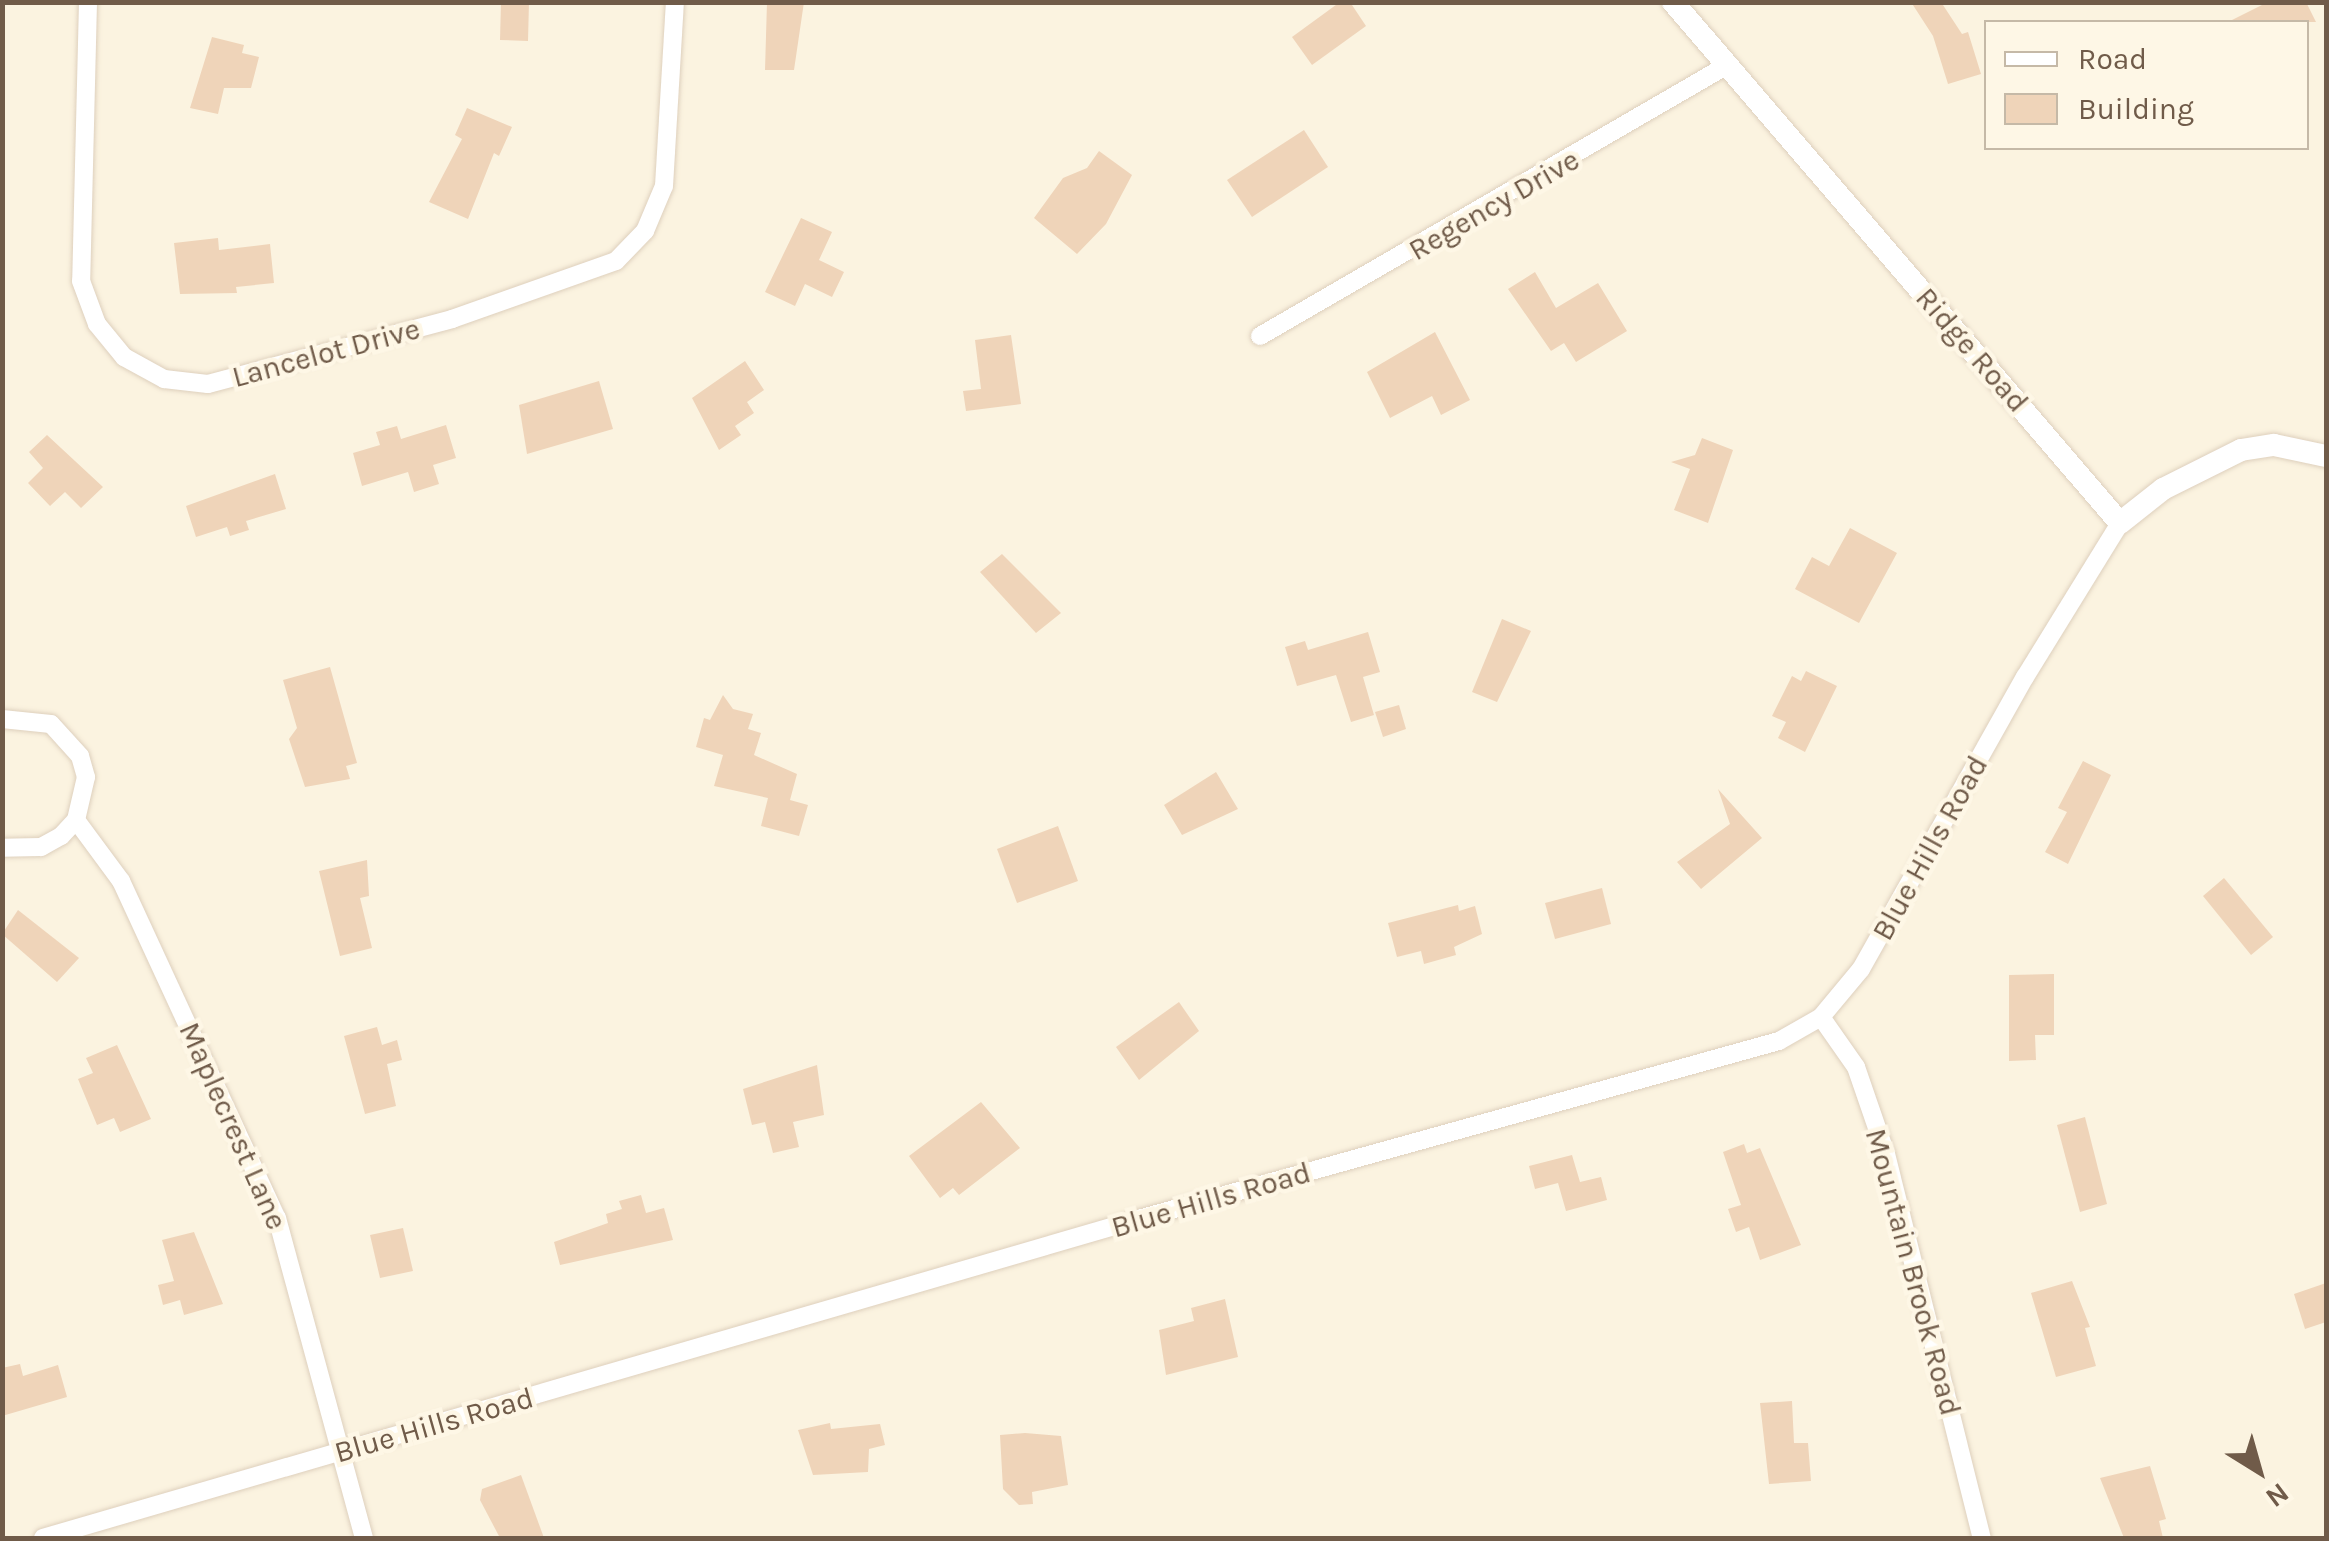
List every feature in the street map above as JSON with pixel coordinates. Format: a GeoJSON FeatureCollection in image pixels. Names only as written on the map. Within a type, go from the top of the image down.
{"type":"FeatureCollection","features":[{"type":"Feature","properties":{"kind":"street","name":"Lancelot Drive"},"geometry":{"type":"LineString","coordinates":[[88,2],[77,258],[88,303],[111,343],[143,371],[208,384],[452,318],[616,261],[645,232],[664,186],[674,2]]}},
{"type":"Feature","properties":{"kind":"street","name":"Ridge Road"},"geometry":{"type":"LineString","coordinates":[[1673,2],[1724,67],[2120,524]]}},
{"type":"Feature","properties":{"kind":"street","name":"Regency Drive"},"geometry":{"type":"LineString","coordinates":[[1260,336],[1724,67]]}},
{"type":"Feature","properties":{"kind":"street"},"geometry":{"type":"LineString","coordinates":[[2120,524],[2164,489],[2241,450],[2274,445],[2326,456]]}},
{"type":"Feature","properties":{"kind":"street","name":"Blue Hills Road"},"geometry":{"type":"LineString","coordinates":[[44,1538],[1142,1218],[1748,1052],[1821,1016],[1891,922],[2024,676],[2120,524]]}},
{"type":"Feature","properties":{"kind":"street"},"geometry":{"type":"LineString","coordinates":[[2,720],[30,717],[68,738],[86,778],[76,820],[42,847],[2,848]]}},
{"type":"Feature","properties":{"kind":"street","name":"Maplecrest Lane"},"geometry":{"type":"LineString","coordinates":[[76,820],[121,881],[278,1218],[364,1538]]}},
{"type":"Feature","properties":{"kind":"street","name":"Mountain Brook Road"},"geometry":{"type":"LineString","coordinates":[[1821,1016],[1856,1067],[1886,1154],[1982,1538]]}},
{"type":"Feature","properties":{"kind":"building"},"geometry":{"type":"Polygon","coordinates":[[[501,2],[529,2],[528,41],[500,40],[501,2]]]}},
{"type":"Feature","properties":{"kind":"building"},"geometry":{"type":"Polygon","coordinates":[[[767,2],[804,2],[794,70],[765,70],[767,2]]]}},
{"type":"Feature","properties":{"kind":"building"},"geometry":{"type":"Polygon","coordinates":[[[1340,2],[1350,2],[1366,26],[1312,65],[1292,37],[1340,2]]]}},
{"type":"Feature","properties":{"kind":"building"},"geometry":{"type":"Polygon","coordinates":[[[1911,2],[1941,2],[1962,34],[1968,32],[1981,74],[1948,84],[1933,36],[1911,2]]]}},
{"type":"Feature","properties":{"kind":"building"},"geometry":{"type":"Polygon","coordinates":[[[2268,2],[2306,2],[2316,22],[2309,20],[2232,20],[2268,2]]]}},
{"type":"Feature","properties":{"kind":"building"},"geometry":{"type":"Polygon","coordinates":[[[212,37],[244,45],[242,53],[259,57],[251,88],[224,88],[218,114],[190,108],[212,37]]]}},
{"type":"Feature","properties":{"kind":"building"},"geometry":{"type":"Polygon","coordinates":[[[467,108],[512,127],[499,156],[494,153],[468,219],[429,202],[462,139],[455,135],[467,108]]]}},
{"type":"Feature","properties":{"kind":"building"},"geometry":{"type":"Polygon","coordinates":[[[1304,130],[1328,167],[1252,217],[1227,180],[1304,130]]]}},
{"type":"Feature","properties":{"kind":"building"},"geometry":{"type":"Polygon","coordinates":[[[1099,151],[1132,175],[1106,224],[1077,254],[1034,218],[1063,178],[1087,168],[1099,151]]]}},
{"type":"Feature","properties":{"kind":"building"},"geometry":{"type":"Polygon","coordinates":[[[801,218],[832,232],[819,260],[844,272],[832,297],[805,284],[795,306],[765,292],[801,218]]]}},
{"type":"Feature","properties":{"kind":"building"},"geometry":{"type":"Polygon","coordinates":[[[218,238],[219,250],[270,244],[274,283],[236,287],[237,293],[180,294],[174,243],[218,238]]]}},
{"type":"Feature","properties":{"kind":"building"},"geometry":{"type":"Polygon","coordinates":[[[1535,272],[1556,308],[1598,283],[1627,331],[1576,362],[1564,343],[1551,351],[1508,289],[1535,272]]]}},
{"type":"Feature","properties":{"kind":"building"},"geometry":{"type":"Polygon","coordinates":[[[1435,332],[1470,400],[1441,415],[1432,396],[1390,418],[1367,372],[1435,332]]]}},
{"type":"Feature","properties":{"kind":"building"},"geometry":{"type":"Polygon","coordinates":[[[1011,335],[1021,404],[966,411],[963,391],[981,389],[975,340],[1011,335]]]}},
{"type":"Feature","properties":{"kind":"building"},"geometry":{"type":"Polygon","coordinates":[[[745,361],[764,390],[747,402],[754,413],[735,426],[741,435],[719,450],[692,398],[745,361]]]}},
{"type":"Feature","properties":{"kind":"building"},"geometry":{"type":"Polygon","coordinates":[[[599,381],[613,429],[527,454],[519,405],[599,381]]]}},
{"type":"Feature","properties":{"kind":"building"},"geometry":{"type":"Polygon","coordinates":[[[446,425],[456,458],[433,465],[439,484],[414,492],[408,472],[362,486],[353,453],[380,445],[376,432],[397,426],[401,439],[446,425]]]}},
{"type":"Feature","properties":{"kind":"building"},"geometry":{"type":"Polygon","coordinates":[[[47,435],[103,487],[81,508],[65,492],[50,506],[28,483],[43,468],[29,452],[47,435]]]}},
{"type":"Feature","properties":{"kind":"building"},"geometry":{"type":"Polygon","coordinates":[[[1702,438],[1733,450],[1708,523],[1674,510],[1690,469],[1671,462],[1695,455],[1702,438]]]}},
{"type":"Feature","properties":{"kind":"building"},"geometry":{"type":"Polygon","coordinates":[[[275,474],[286,509],[246,521],[249,530],[230,536],[227,527],[196,537],[186,506],[275,474]]]}},
{"type":"Feature","properties":{"kind":"building"},"geometry":{"type":"Polygon","coordinates":[[[1850,528],[1897,553],[1859,623],[1795,589],[1812,557],[1829,566],[1850,528]]]}},
{"type":"Feature","properties":{"kind":"building"},"geometry":{"type":"Polygon","coordinates":[[[1002,554],[1061,613],[1036,633],[980,572],[1002,554]]]}},
{"type":"Feature","properties":{"kind":"building"},"geometry":{"type":"Polygon","coordinates":[[[1502,619],[1531,631],[1497,702],[1472,692],[1502,619]]]}},
{"type":"Feature","properties":{"kind":"building"},"geometry":{"type":"Polygon","coordinates":[[[1368,632],[1380,672],[1363,677],[1374,715],[1351,722],[1336,675],[1297,686],[1285,647],[1305,641],[1308,650],[1368,632]]]}},
{"type":"Feature","properties":{"kind":"building"},"geometry":{"type":"Polygon","coordinates":[[[330,667],[357,763],[346,766],[350,779],[305,787],[289,739],[297,728],[283,680],[330,667]]]}},
{"type":"Feature","properties":{"kind":"building"},"geometry":{"type":"Polygon","coordinates":[[[1806,671],[1837,686],[1805,752],[1778,738],[1786,722],[1772,716],[1792,676],[1801,681],[1806,671]]]}},
{"type":"Feature","properties":{"kind":"building"},"geometry":{"type":"Polygon","coordinates":[[[723,695],[733,709],[753,714],[748,729],[761,733],[754,755],[797,774],[790,800],[808,805],[799,836],[761,826],[768,798],[714,786],[723,755],[696,747],[704,718],[710,720],[723,695]]]}},
{"type":"Feature","properties":{"kind":"building"},"geometry":{"type":"Polygon","coordinates":[[[1399,705],[1406,729],[1383,737],[1375,712],[1399,705]]]}},
{"type":"Feature","properties":{"kind":"building"},"geometry":{"type":"Polygon","coordinates":[[[2083,761],[2111,775],[2068,864],[2045,852],[2067,812],[2058,808],[2083,761]]]}},
{"type":"Feature","properties":{"kind":"building"},"geometry":{"type":"Polygon","coordinates":[[[1216,772],[1238,809],[1182,835],[1164,805],[1216,772]]]}},
{"type":"Feature","properties":{"kind":"building"},"geometry":{"type":"Polygon","coordinates":[[[1718,789],[1762,838],[1701,889],[1677,862],[1730,824],[1718,789]]]}},
{"type":"Feature","properties":{"kind":"building"},"geometry":{"type":"Polygon","coordinates":[[[1058,826],[1078,881],[1017,903],[997,849],[1058,826]]]}},
{"type":"Feature","properties":{"kind":"building"},"geometry":{"type":"Polygon","coordinates":[[[367,860],[369,896],[360,898],[372,948],[340,956],[319,871],[367,860]]]}},
{"type":"Feature","properties":{"kind":"building"},"geometry":{"type":"Polygon","coordinates":[[[2224,878],[2273,937],[2251,955],[2203,896],[2224,878]]]}},
{"type":"Feature","properties":{"kind":"building"},"geometry":{"type":"Polygon","coordinates":[[[1602,888],[1611,924],[1555,939],[1545,903],[1602,888]]]}},
{"type":"Feature","properties":{"kind":"building"},"geometry":{"type":"Polygon","coordinates":[[[1458,905],[1459,911],[1475,906],[1482,934],[1454,947],[1456,955],[1424,964],[1421,951],[1397,957],[1388,923],[1458,905]]]}},
{"type":"Feature","properties":{"kind":"building"},"geometry":{"type":"Polygon","coordinates":[[[18,910],[79,958],[57,982],[2,934],[18,910]]]}},
{"type":"Feature","properties":{"kind":"building"},"geometry":{"type":"Polygon","coordinates":[[[2054,974],[2054,1035],[2035,1035],[2036,1060],[2009,1061],[2009,975],[2054,974]]]}},
{"type":"Feature","properties":{"kind":"building"},"geometry":{"type":"Polygon","coordinates":[[[1179,1002],[1199,1031],[1139,1080],[1116,1047],[1179,1002]]]}},
{"type":"Feature","properties":{"kind":"building"},"geometry":{"type":"Polygon","coordinates":[[[377,1027],[382,1045],[397,1040],[402,1060],[387,1064],[396,1106],[365,1114],[344,1036],[377,1027]]]}},
{"type":"Feature","properties":{"kind":"building"},"geometry":{"type":"Polygon","coordinates":[[[117,1045],[151,1119],[120,1132],[114,1118],[97,1125],[78,1079],[93,1073],[86,1058],[117,1045]]]}},
{"type":"Feature","properties":{"kind":"building"},"geometry":{"type":"Polygon","coordinates":[[[817,1065],[824,1115],[793,1122],[799,1147],[773,1153],[765,1122],[752,1125],[743,1089],[817,1065]]]}},
{"type":"Feature","properties":{"kind":"building"},"geometry":{"type":"Polygon","coordinates":[[[981,1102],[1020,1148],[959,1195],[953,1188],[940,1198],[909,1156],[981,1102]]]}},
{"type":"Feature","properties":{"kind":"building"},"geometry":{"type":"Polygon","coordinates":[[[2085,1117],[2107,1204],[2080,1212],[2057,1125],[2085,1117]]]}},
{"type":"Feature","properties":{"kind":"building"},"geometry":{"type":"Polygon","coordinates":[[[1744,1144],[1747,1153],[1760,1148],[1801,1245],[1760,1260],[1749,1227],[1736,1232],[1728,1209],[1741,1205],[1723,1152],[1744,1144]]]}},
{"type":"Feature","properties":{"kind":"building"},"geometry":{"type":"Polygon","coordinates":[[[1572,1155],[1580,1182],[1601,1177],[1607,1200],[1566,1211],[1558,1183],[1535,1189],[1529,1166],[1572,1155]]]}},
{"type":"Feature","properties":{"kind":"building"},"geometry":{"type":"Polygon","coordinates":[[[641,1195],[646,1213],[664,1208],[673,1240],[560,1265],[554,1242],[608,1223],[606,1214],[622,1209],[619,1201],[641,1195]]]}},
{"type":"Feature","properties":{"kind":"building"},"geometry":{"type":"Polygon","coordinates":[[[403,1228],[413,1271],[380,1278],[370,1235],[403,1228]]]}},
{"type":"Feature","properties":{"kind":"building"},"geometry":{"type":"Polygon","coordinates":[[[194,1232],[223,1304],[184,1315],[180,1300],[163,1305],[158,1285],[174,1281],[162,1240],[194,1232]]]}},
{"type":"Feature","properties":{"kind":"building"},"geometry":{"type":"Polygon","coordinates":[[[2072,1281],[2090,1327],[2085,1328],[2096,1366],[2056,1377],[2031,1293],[2072,1281]]]}},
{"type":"Feature","properties":{"kind":"building"},"geometry":{"type":"Polygon","coordinates":[[[2326,1283],[2326,1322],[2305,1329],[2294,1294],[2326,1283]]]}},
{"type":"Feature","properties":{"kind":"building"},"geometry":{"type":"Polygon","coordinates":[[[1225,1299],[1238,1357],[1166,1375],[1159,1330],[1194,1321],[1191,1308],[1225,1299]]]}},
{"type":"Feature","properties":{"kind":"building"},"geometry":{"type":"Polygon","coordinates":[[[20,1364],[23,1376],[58,1365],[67,1397],[2,1416],[2,1368],[20,1364]]]}},
{"type":"Feature","properties":{"kind":"building"},"geometry":{"type":"Polygon","coordinates":[[[1792,1401],[1794,1443],[1808,1443],[1811,1481],[1769,1484],[1760,1403],[1792,1401]]]}},
{"type":"Feature","properties":{"kind":"building"},"geometry":{"type":"Polygon","coordinates":[[[830,1423],[831,1429],[880,1424],[885,1445],[869,1449],[868,1472],[813,1475],[798,1430],[830,1423]]]}},
{"type":"Feature","properties":{"kind":"building"},"geometry":{"type":"Polygon","coordinates":[[[1000,1435],[1061,1436],[1068,1485],[1032,1492],[1033,1504],[1019,1505],[1003,1489],[1000,1435]]]}},
{"type":"Feature","properties":{"kind":"building"},"geometry":{"type":"Polygon","coordinates":[[[2150,1466],[2166,1519],[2159,1521],[2163,1538],[2124,1538],[2100,1478],[2150,1466]]]}},
{"type":"Feature","properties":{"kind":"building"},"geometry":{"type":"Polygon","coordinates":[[[521,1475],[544,1538],[500,1538],[480,1500],[482,1489],[521,1475]]]}}]}
